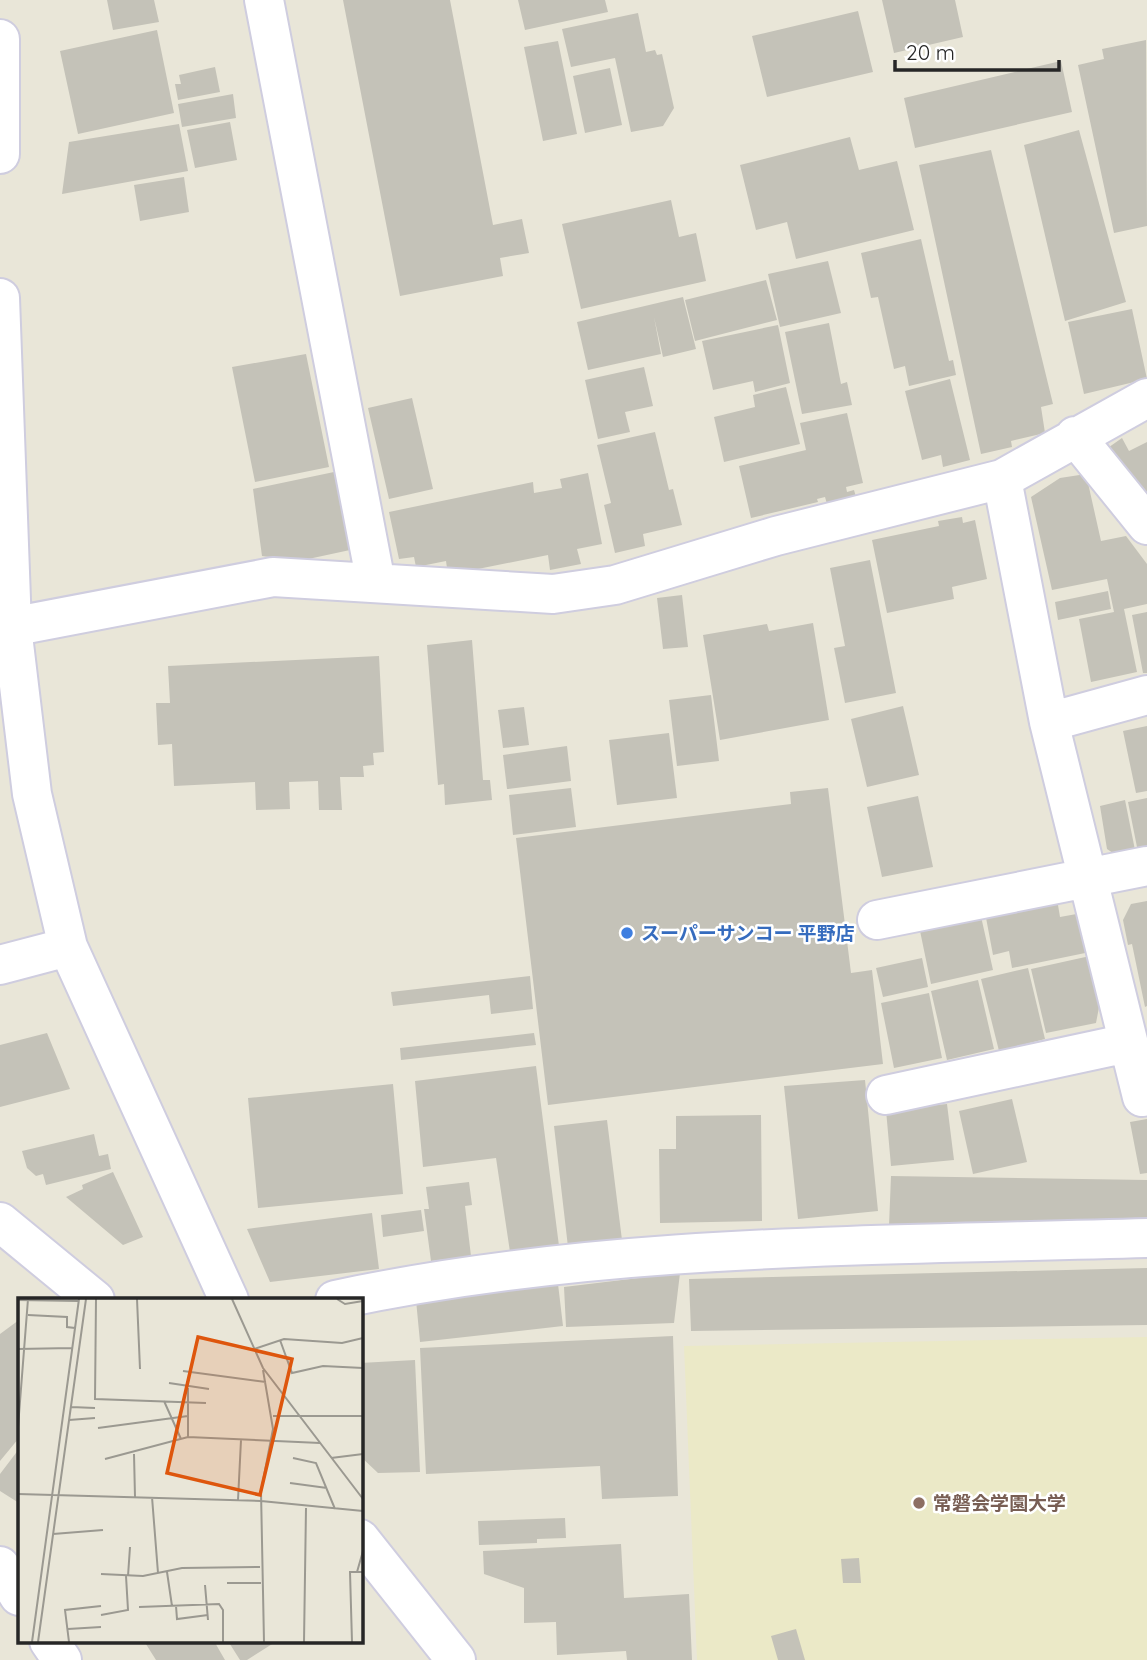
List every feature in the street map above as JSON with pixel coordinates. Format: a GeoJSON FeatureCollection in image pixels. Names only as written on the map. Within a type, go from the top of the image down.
{"type":"FeatureCollection","features":[{"type":"Feature","properties":{"kind":"street"},"geometry":{"type":"LineString","coordinates":[[264,0],[376,583]]}},
{"type":"Feature","properties":{"kind":"street"},"geometry":{"type":"LineString","coordinates":[[0,39],[0,154]]}},
{"type":"Feature","properties":{"kind":"street"},"geometry":{"type":"LineString","coordinates":[[0,298],[6,628],[32,794],[68,947],[228,1298]]}},
{"type":"Feature","properties":{"kind":"street"},"geometry":{"type":"LineString","coordinates":[[6,628],[273,577],[553,594],[615,585],[776,536],[1002,479],[1147,398]]}},
{"type":"Feature","properties":{"kind":"street"},"geometry":{"type":"LineString","coordinates":[[1075,436],[1147,525]]}},
{"type":"Feature","properties":{"kind":"street"},"geometry":{"type":"LineString","coordinates":[[1002,479],[1049,722],[1142,1097],[1147,1096]]}},
{"type":"Feature","properties":{"kind":"street"},"geometry":{"type":"LineString","coordinates":[[1049,722],[1147,695]]}},
{"type":"Feature","properties":{"kind":"street"},"geometry":{"type":"LineString","coordinates":[[877,920],[1147,866]]}},
{"type":"Feature","properties":{"kind":"street"},"geometry":{"type":"LineString","coordinates":[[0,965],[68,947]]}},
{"type":"Feature","properties":{"kind":"street"},"geometry":{"type":"LineString","coordinates":[[886,1095],[1128,1043]]}},
{"type":"Feature","properties":{"kind":"street"},"geometry":{"type":"LineString","coordinates":[[0,1222],[93,1298]]}},
{"type":"Feature","properties":{"kind":"street"},"geometry":{"type":"LineString","coordinates":[[344,1298],[391,1287],[631,1256],[1147,1238]]}},
{"type":"Feature","properties":{"kind":"street"},"geometry":{"type":"LineString","coordinates":[[362,1542],[456,1660]]}},
{"type":"Feature","properties":{"kind":"street"},"geometry":{"type":"LineString","coordinates":[[0,1566],[18,1593]]}},
{"type":"Feature","properties":{"kind":"street"},"geometry":{"type":"LineString","coordinates":[[50,1642],[62,1660]]}},
{"type":"Feature","properties":{"kind":"shaded area","name":"常磐会学園大学"},"geometry":{"type":"Polygon","coordinates":[[[1147,1337],[1147,1660],[697,1660],[684,1346],[1147,1337]]]}},
{"type":"Feature","properties":{"kind":"building"},"geometry":{"type":"Polygon","coordinates":[[[107,0],[154,0],[159,22],[113,30],[107,0]]]}},
{"type":"Feature","properties":{"kind":"building"},"geometry":{"type":"Polygon","coordinates":[[[343,0],[450,0],[493,225],[522,219],[529,253],[500,258],[503,276],[400,296],[343,0]]]}},
{"type":"Feature","properties":{"kind":"building"},"geometry":{"type":"Polygon","coordinates":[[[518,0],[605,0],[608,12],[525,30],[518,0]]]}},
{"type":"Feature","properties":{"kind":"building"},"geometry":{"type":"Polygon","coordinates":[[[882,0],[955,0],[963,37],[894,53],[882,0]]]}},
{"type":"Feature","properties":{"kind":"building"},"geometry":{"type":"Polygon","coordinates":[[[858,11],[873,72],[767,97],[752,36],[858,11]]]}},
{"type":"Feature","properties":{"kind":"building"},"geometry":{"type":"Polygon","coordinates":[[[638,13],[646,52],[655,50],[657,55],[662,54],[674,108],[663,126],[631,132],[615,58],[571,67],[562,29],[638,13]]]}},
{"type":"Feature","properties":{"kind":"building"},"geometry":{"type":"Polygon","coordinates":[[[157,30],[174,113],[78,134],[60,51],[157,30]]]}},
{"type":"Feature","properties":{"kind":"building"},"geometry":{"type":"Polygon","coordinates":[[[1146,40],[1147,226],[1114,233],[1078,65],[1104,59],[1102,49],[1146,40]]]}},
{"type":"Feature","properties":{"kind":"building"},"geometry":{"type":"Polygon","coordinates":[[[558,41],[577,134],[543,141],[524,47],[558,41]]]}},
{"type":"Feature","properties":{"kind":"building"},"geometry":{"type":"Polygon","coordinates":[[[1061,61],[1072,112],[915,148],[904,98],[1061,61]]]}},
{"type":"Feature","properties":{"kind":"building"},"geometry":{"type":"Polygon","coordinates":[[[215,67],[220,92],[178,100],[175,84],[181,84],[179,75],[215,67]]]}},
{"type":"Feature","properties":{"kind":"building"},"geometry":{"type":"Polygon","coordinates":[[[610,68],[622,125],[585,133],[573,76],[610,68]]]}},
{"type":"Feature","properties":{"kind":"building"},"geometry":{"type":"Polygon","coordinates":[[[233,94],[236,118],[182,127],[178,104],[233,94]]]}},
{"type":"Feature","properties":{"kind":"building"},"geometry":{"type":"Polygon","coordinates":[[[230,122],[237,160],[195,168],[187,130],[230,122]]]}},
{"type":"Feature","properties":{"kind":"building"},"geometry":{"type":"Polygon","coordinates":[[[179,124],[188,171],[62,194],[69,142],[179,124]]]}},
{"type":"Feature","properties":{"kind":"building"},"geometry":{"type":"Polygon","coordinates":[[[1079,130],[1126,302],[1065,321],[1024,145],[1079,130]]]}},
{"type":"Feature","properties":{"kind":"building"},"geometry":{"type":"Polygon","coordinates":[[[850,137],[859,170],[897,161],[914,230],[796,259],[787,222],[756,230],[740,165],[850,137]]]}},
{"type":"Feature","properties":{"kind":"building"},"geometry":{"type":"Polygon","coordinates":[[[991,150],[1053,404],[1041,407],[1045,433],[1011,441],[1012,447],[981,454],[919,165],[991,150]]]}},
{"type":"Feature","properties":{"kind":"building"},"geometry":{"type":"Polygon","coordinates":[[[184,177],[189,212],[140,221],[134,185],[184,177]]]}},
{"type":"Feature","properties":{"kind":"building"},"geometry":{"type":"Polygon","coordinates":[[[671,200],[679,237],[696,233],[706,281],[581,309],[562,224],[671,200]]]}},
{"type":"Feature","properties":{"kind":"building"},"geometry":{"type":"Polygon","coordinates":[[[921,239],[949,361],[953,360],[956,375],[909,386],[905,366],[894,369],[878,297],[871,298],[861,253],[921,239]]]}},
{"type":"Feature","properties":{"kind":"building"},"geometry":{"type":"Polygon","coordinates":[[[828,261],[841,313],[780,327],[768,274],[828,261]]]}},
{"type":"Feature","properties":{"kind":"building"},"geometry":{"type":"Polygon","coordinates":[[[766,280],[777,320],[695,341],[685,300],[766,280]]]}},
{"type":"Feature","properties":{"kind":"building"},"geometry":{"type":"Polygon","coordinates":[[[683,297],[696,349],[663,357],[654,317],[661,354],[588,370],[577,322],[683,297]]]}},
{"type":"Feature","properties":{"kind":"building"},"geometry":{"type":"Polygon","coordinates":[[[1132,309],[1147,379],[1084,394],[1068,322],[1132,309]]]}},
{"type":"Feature","properties":{"kind":"building"},"geometry":{"type":"Polygon","coordinates":[[[829,323],[841,384],[847,382],[852,405],[802,414],[785,332],[829,323]]]}},
{"type":"Feature","properties":{"kind":"building"},"geometry":{"type":"Polygon","coordinates":[[[778,325],[790,383],[755,392],[753,381],[713,390],[702,341],[778,325]]]}},
{"type":"Feature","properties":{"kind":"building"},"geometry":{"type":"Polygon","coordinates":[[[306,354],[329,467],[255,482],[232,367],[306,354]]]}},
{"type":"Feature","properties":{"kind":"building"},"geometry":{"type":"Polygon","coordinates":[[[644,367],[653,406],[625,412],[630,432],[598,439],[585,380],[644,367]]]}},
{"type":"Feature","properties":{"kind":"building"},"geometry":{"type":"Polygon","coordinates":[[[950,379],[970,460],[943,467],[941,455],[922,460],[905,391],[950,379]]]}},
{"type":"Feature","properties":{"kind":"building"},"geometry":{"type":"Polygon","coordinates":[[[786,387],[800,444],[724,462],[714,417],[755,407],[753,395],[786,387]]]}},
{"type":"Feature","properties":{"kind":"building"},"geometry":{"type":"Polygon","coordinates":[[[412,398],[433,489],[389,499],[368,408],[412,398]]]}},
{"type":"Feature","properties":{"kind":"building"},"geometry":{"type":"Polygon","coordinates":[[[847,413],[863,483],[846,487],[847,492],[854,490],[856,497],[827,504],[825,497],[817,499],[818,502],[751,518],[739,466],[806,450],[800,423],[847,413]]]}},
{"type":"Feature","properties":{"kind":"building"},"geometry":{"type":"Polygon","coordinates":[[[655,432],[669,490],[673,489],[682,525],[643,534],[645,546],[615,553],[604,505],[611,503],[597,445],[655,432]]]}},
{"type":"Feature","properties":{"kind":"building"},"geometry":{"type":"Polygon","coordinates":[[[1122,438],[1129,451],[1147,442],[1147,516],[1102,452],[1122,438]]]}},
{"type":"Feature","properties":{"kind":"building"},"geometry":{"type":"Polygon","coordinates":[[[334,472],[350,550],[299,561],[262,556],[253,489],[334,472]]]}},
{"type":"Feature","properties":{"kind":"building"},"geometry":{"type":"Polygon","coordinates":[[[588,473],[602,544],[577,549],[581,564],[550,570],[548,555],[448,575],[446,561],[416,567],[414,557],[399,559],[389,512],[533,482],[534,493],[562,488],[560,479],[588,473]]]}},
{"type":"Feature","properties":{"kind":"building"},"geometry":{"type":"Polygon","coordinates":[[[1086,474],[1101,541],[1126,536],[1147,564],[1147,604],[1124,609],[1137,672],[1091,682],[1079,619],[1114,612],[1107,579],[1052,590],[1031,497],[1060,478],[1086,474]]]}},
{"type":"Feature","properties":{"kind":"building"},"geometry":{"type":"Polygon","coordinates":[[[962,517],[963,523],[975,520],[987,579],[952,587],[954,599],[887,613],[872,540],[939,526],[938,521],[962,517]]]}},
{"type":"Feature","properties":{"kind":"building"},"geometry":{"type":"Polygon","coordinates":[[[870,560],[896,693],[845,703],[834,648],[845,646],[830,568],[870,560]]]}},
{"type":"Feature","properties":{"kind":"building"},"geometry":{"type":"Polygon","coordinates":[[[1108,591],[1111,609],[1058,620],[1055,602],[1108,591]]]}},
{"type":"Feature","properties":{"kind":"building"},"geometry":{"type":"Polygon","coordinates":[[[682,595],[688,647],[663,649],[657,598],[682,595]]]}},
{"type":"Feature","properties":{"kind":"building"},"geometry":{"type":"Polygon","coordinates":[[[1147,612],[1147,673],[1143,673],[1132,615],[1147,612]]]}},
{"type":"Feature","properties":{"kind":"building"},"geometry":{"type":"Polygon","coordinates":[[[813,623],[829,720],[720,740],[703,635],[767,624],[769,631],[813,623]]]}},
{"type":"Feature","properties":{"kind":"building"},"geometry":{"type":"Polygon","coordinates":[[[472,640],[483,780],[490,780],[492,800],[445,805],[444,784],[438,785],[427,645],[472,640]]]}},
{"type":"Feature","properties":{"kind":"building"},"geometry":{"type":"Polygon","coordinates":[[[379,656],[384,752],[373,753],[374,765],[363,766],[364,777],[340,777],[342,810],[319,810],[318,781],[289,782],[290,809],[256,810],[255,782],[174,786],[172,744],[158,745],[156,703],[170,703],[168,666],[379,656]]]}},
{"type":"Feature","properties":{"kind":"building"},"geometry":{"type":"Polygon","coordinates":[[[711,695],[719,761],[677,766],[669,700],[711,695]]]}},
{"type":"Feature","properties":{"kind":"building"},"geometry":{"type":"Polygon","coordinates":[[[903,706],[919,775],[867,787],[851,719],[903,706]]]}},
{"type":"Feature","properties":{"kind":"building"},"geometry":{"type":"Polygon","coordinates":[[[524,707],[529,745],[503,748],[498,710],[524,707]]]}},
{"type":"Feature","properties":{"kind":"building"},"geometry":{"type":"Polygon","coordinates":[[[1147,726],[1147,791],[1136,793],[1123,731],[1147,726]]]}},
{"type":"Feature","properties":{"kind":"building"},"geometry":{"type":"Polygon","coordinates":[[[669,733],[677,798],[617,805],[609,740],[669,733]]]}},
{"type":"Feature","properties":{"kind":"building"},"geometry":{"type":"Polygon","coordinates":[[[567,746],[571,781],[507,789],[503,755],[567,746]]]}},
{"type":"Feature","properties":{"kind":"building"},"geometry":{"type":"Polygon","coordinates":[[[571,788],[576,827],[513,835],[509,795],[571,788]]]}},
{"type":"Feature","properties":{"kind":"building"},"geometry":{"type":"Polygon","coordinates":[[[828,788],[851,973],[872,970],[883,1064],[548,1105],[516,838],[791,804],[790,792],[828,788]]]}},
{"type":"Feature","properties":{"kind":"building"},"geometry":{"type":"Polygon","coordinates":[[[918,796],[933,867],[882,877],[867,807],[918,796]]]}},
{"type":"Feature","properties":{"kind":"building"},"geometry":{"type":"Polygon","coordinates":[[[1147,798],[1147,850],[1138,852],[1128,802],[1147,798]]]}},
{"type":"Feature","properties":{"kind":"building"},"geometry":{"type":"Polygon","coordinates":[[[1125,800],[1136,855],[1119,857],[1107,849],[1100,806],[1125,800]]]}},
{"type":"Feature","properties":{"kind":"building"},"geometry":{"type":"Polygon","coordinates":[[[1056,893],[1060,917],[1082,913],[1090,952],[1012,968],[1009,951],[993,955],[984,907],[1056,893]]]}},
{"type":"Feature","properties":{"kind":"building"},"geometry":{"type":"Polygon","coordinates":[[[1147,901],[1145,1007],[1132,944],[1128,945],[1123,920],[1131,904],[1147,901]]]}},
{"type":"Feature","properties":{"kind":"building"},"geometry":{"type":"Polygon","coordinates":[[[980,912],[993,970],[931,984],[919,926],[980,912]]]}},
{"type":"Feature","properties":{"kind":"building"},"geometry":{"type":"Polygon","coordinates":[[[1090,956],[1100,1002],[1096,1023],[1046,1033],[1031,969],[1090,956]]]}},
{"type":"Feature","properties":{"kind":"building"},"geometry":{"type":"Polygon","coordinates":[[[922,958],[928,987],[883,997],[876,968],[922,958]]]}},
{"type":"Feature","properties":{"kind":"building"},"geometry":{"type":"Polygon","coordinates":[[[1028,968],[1045,1039],[999,1051],[981,979],[1028,968]]]}},
{"type":"Feature","properties":{"kind":"building"},"geometry":{"type":"Polygon","coordinates":[[[530,976],[533,1009],[491,1014],[489,995],[393,1006],[391,992],[530,976]]]}},
{"type":"Feature","properties":{"kind":"building"},"geometry":{"type":"Polygon","coordinates":[[[978,980],[994,1049],[947,1060],[931,991],[978,980]]]}},
{"type":"Feature","properties":{"kind":"building"},"geometry":{"type":"Polygon","coordinates":[[[929,993],[942,1058],[894,1068],[881,1003],[929,993]]]}},
{"type":"Feature","properties":{"kind":"building"},"geometry":{"type":"Polygon","coordinates":[[[47,1033],[70,1089],[0,1107],[0,1045],[47,1033]]]}},
{"type":"Feature","properties":{"kind":"building"},"geometry":{"type":"Polygon","coordinates":[[[534,1033],[536,1045],[401,1060],[400,1048],[534,1033]]]}},
{"type":"Feature","properties":{"kind":"building"},"geometry":{"type":"Polygon","coordinates":[[[536,1066],[559,1246],[510,1252],[496,1158],[423,1167],[415,1081],[536,1066]]]}},
{"type":"Feature","properties":{"kind":"building"},"geometry":{"type":"Polygon","coordinates":[[[865,1080],[878,1211],[798,1219],[784,1086],[865,1080]]]}},
{"type":"Feature","properties":{"kind":"building"},"geometry":{"type":"Polygon","coordinates":[[[393,1084],[403,1194],[258,1208],[248,1098],[393,1084]]]}},
{"type":"Feature","properties":{"kind":"building"},"geometry":{"type":"Polygon","coordinates":[[[1012,1099],[1027,1162],[973,1174],[959,1111],[1012,1099]]]}},
{"type":"Feature","properties":{"kind":"building"},"geometry":{"type":"Polygon","coordinates":[[[947,1104],[954,1160],[891,1166],[886,1110],[947,1104]]]}},
{"type":"Feature","properties":{"kind":"building"},"geometry":{"type":"Polygon","coordinates":[[[761,1115],[762,1221],[660,1223],[659,1149],[676,1149],[676,1116],[761,1115]]]}},
{"type":"Feature","properties":{"kind":"building"},"geometry":{"type":"Polygon","coordinates":[[[1147,1119],[1147,1173],[1140,1174],[1130,1122],[1147,1119]]]}},
{"type":"Feature","properties":{"kind":"building"},"geometry":{"type":"Polygon","coordinates":[[[607,1120],[622,1240],[568,1247],[554,1126],[607,1120]]]}},
{"type":"Feature","properties":{"kind":"building"},"geometry":{"type":"Polygon","coordinates":[[[94,1134],[99,1156],[108,1154],[111,1169],[46,1185],[43,1174],[36,1176],[27,1168],[22,1151],[94,1134]]]}},
{"type":"Feature","properties":{"kind":"building"},"geometry":{"type":"Polygon","coordinates":[[[113,1172],[143,1237],[123,1245],[66,1197],[83,1189],[82,1185],[113,1172]]]}},
{"type":"Feature","properties":{"kind":"building"},"geometry":{"type":"Polygon","coordinates":[[[891,1176],[1147,1180],[1147,1230],[889,1226],[891,1176]]]}},
{"type":"Feature","properties":{"kind":"building"},"geometry":{"type":"Polygon","coordinates":[[[469,1182],[472,1205],[465,1206],[471,1256],[431,1261],[424,1209],[429,1209],[426,1187],[469,1182]]]}},
{"type":"Feature","properties":{"kind":"building"},"geometry":{"type":"Polygon","coordinates":[[[421,1210],[424,1231],[383,1237],[381,1215],[421,1210]]]}},
{"type":"Feature","properties":{"kind":"building"},"geometry":{"type":"Polygon","coordinates":[[[372,1213],[379,1269],[270,1282],[247,1229],[372,1213]]]}},
{"type":"Feature","properties":{"kind":"building"},"geometry":{"type":"Polygon","coordinates":[[[1147,1268],[1147,1325],[691,1331],[689,1279],[1147,1268]]]}},
{"type":"Feature","properties":{"kind":"building"},"geometry":{"type":"Polygon","coordinates":[[[680,1273],[674,1323],[566,1327],[564,1287],[680,1273]]]}},
{"type":"Feature","properties":{"kind":"building"},"geometry":{"type":"Polygon","coordinates":[[[558,1284],[563,1326],[420,1342],[416,1300],[558,1284]]]}},
{"type":"Feature","properties":{"kind":"building"},"geometry":{"type":"Polygon","coordinates":[[[18,1321],[18,1439],[0,1461],[0,1334],[18,1321]]]}},
{"type":"Feature","properties":{"kind":"building"},"geometry":{"type":"Polygon","coordinates":[[[673,1336],[678,1496],[602,1499],[600,1466],[426,1474],[420,1348],[673,1336]]]}},
{"type":"Feature","properties":{"kind":"building"},"geometry":{"type":"Polygon","coordinates":[[[415,1360],[420,1472],[378,1473],[362,1458],[362,1363],[415,1360]]]}},
{"type":"Feature","properties":{"kind":"building"},"geometry":{"type":"Polygon","coordinates":[[[18,1450],[18,1502],[0,1491],[0,1474],[18,1450]]]}},
{"type":"Feature","properties":{"kind":"building"},"geometry":{"type":"Polygon","coordinates":[[[565,1518],[566,1538],[537,1539],[537,1543],[479,1545],[478,1521],[565,1518]]]}},
{"type":"Feature","properties":{"kind":"building"},"geometry":{"type":"Polygon","coordinates":[[[621,1544],[624,1598],[689,1594],[692,1660],[627,1660],[626,1651],[557,1655],[556,1622],[524,1623],[524,1588],[484,1574],[483,1551],[621,1544]]]}},
{"type":"Feature","properties":{"kind":"building"},"geometry":{"type":"Polygon","coordinates":[[[859,1558],[861,1583],[843,1583],[841,1559],[859,1558]]]}},
{"type":"Feature","properties":{"kind":"building"},"geometry":{"type":"Polygon","coordinates":[[[796,1629],[805,1660],[778,1660],[771,1636],[796,1629]]]}},
{"type":"Feature","properties":{"kind":"building"},"geometry":{"type":"Polygon","coordinates":[[[145,1642],[215,1642],[225,1660],[156,1660],[145,1642]]]}},
{"type":"Feature","properties":{"kind":"building"},"geometry":{"type":"Polygon","coordinates":[[[229,1642],[275,1642],[247,1660],[240,1660],[229,1642]]]}},
{"type":"Feature","properties":{"kind":"place","name":"スーパーサンコー 平野店"},"geometry":{"type":"Point","coordinates":[627,933]}},
{"type":"Feature","properties":{"kind":"place","name":"常磐会学園大学"},"geometry":{"type":"Point","coordinates":[919,1503]}}]}
